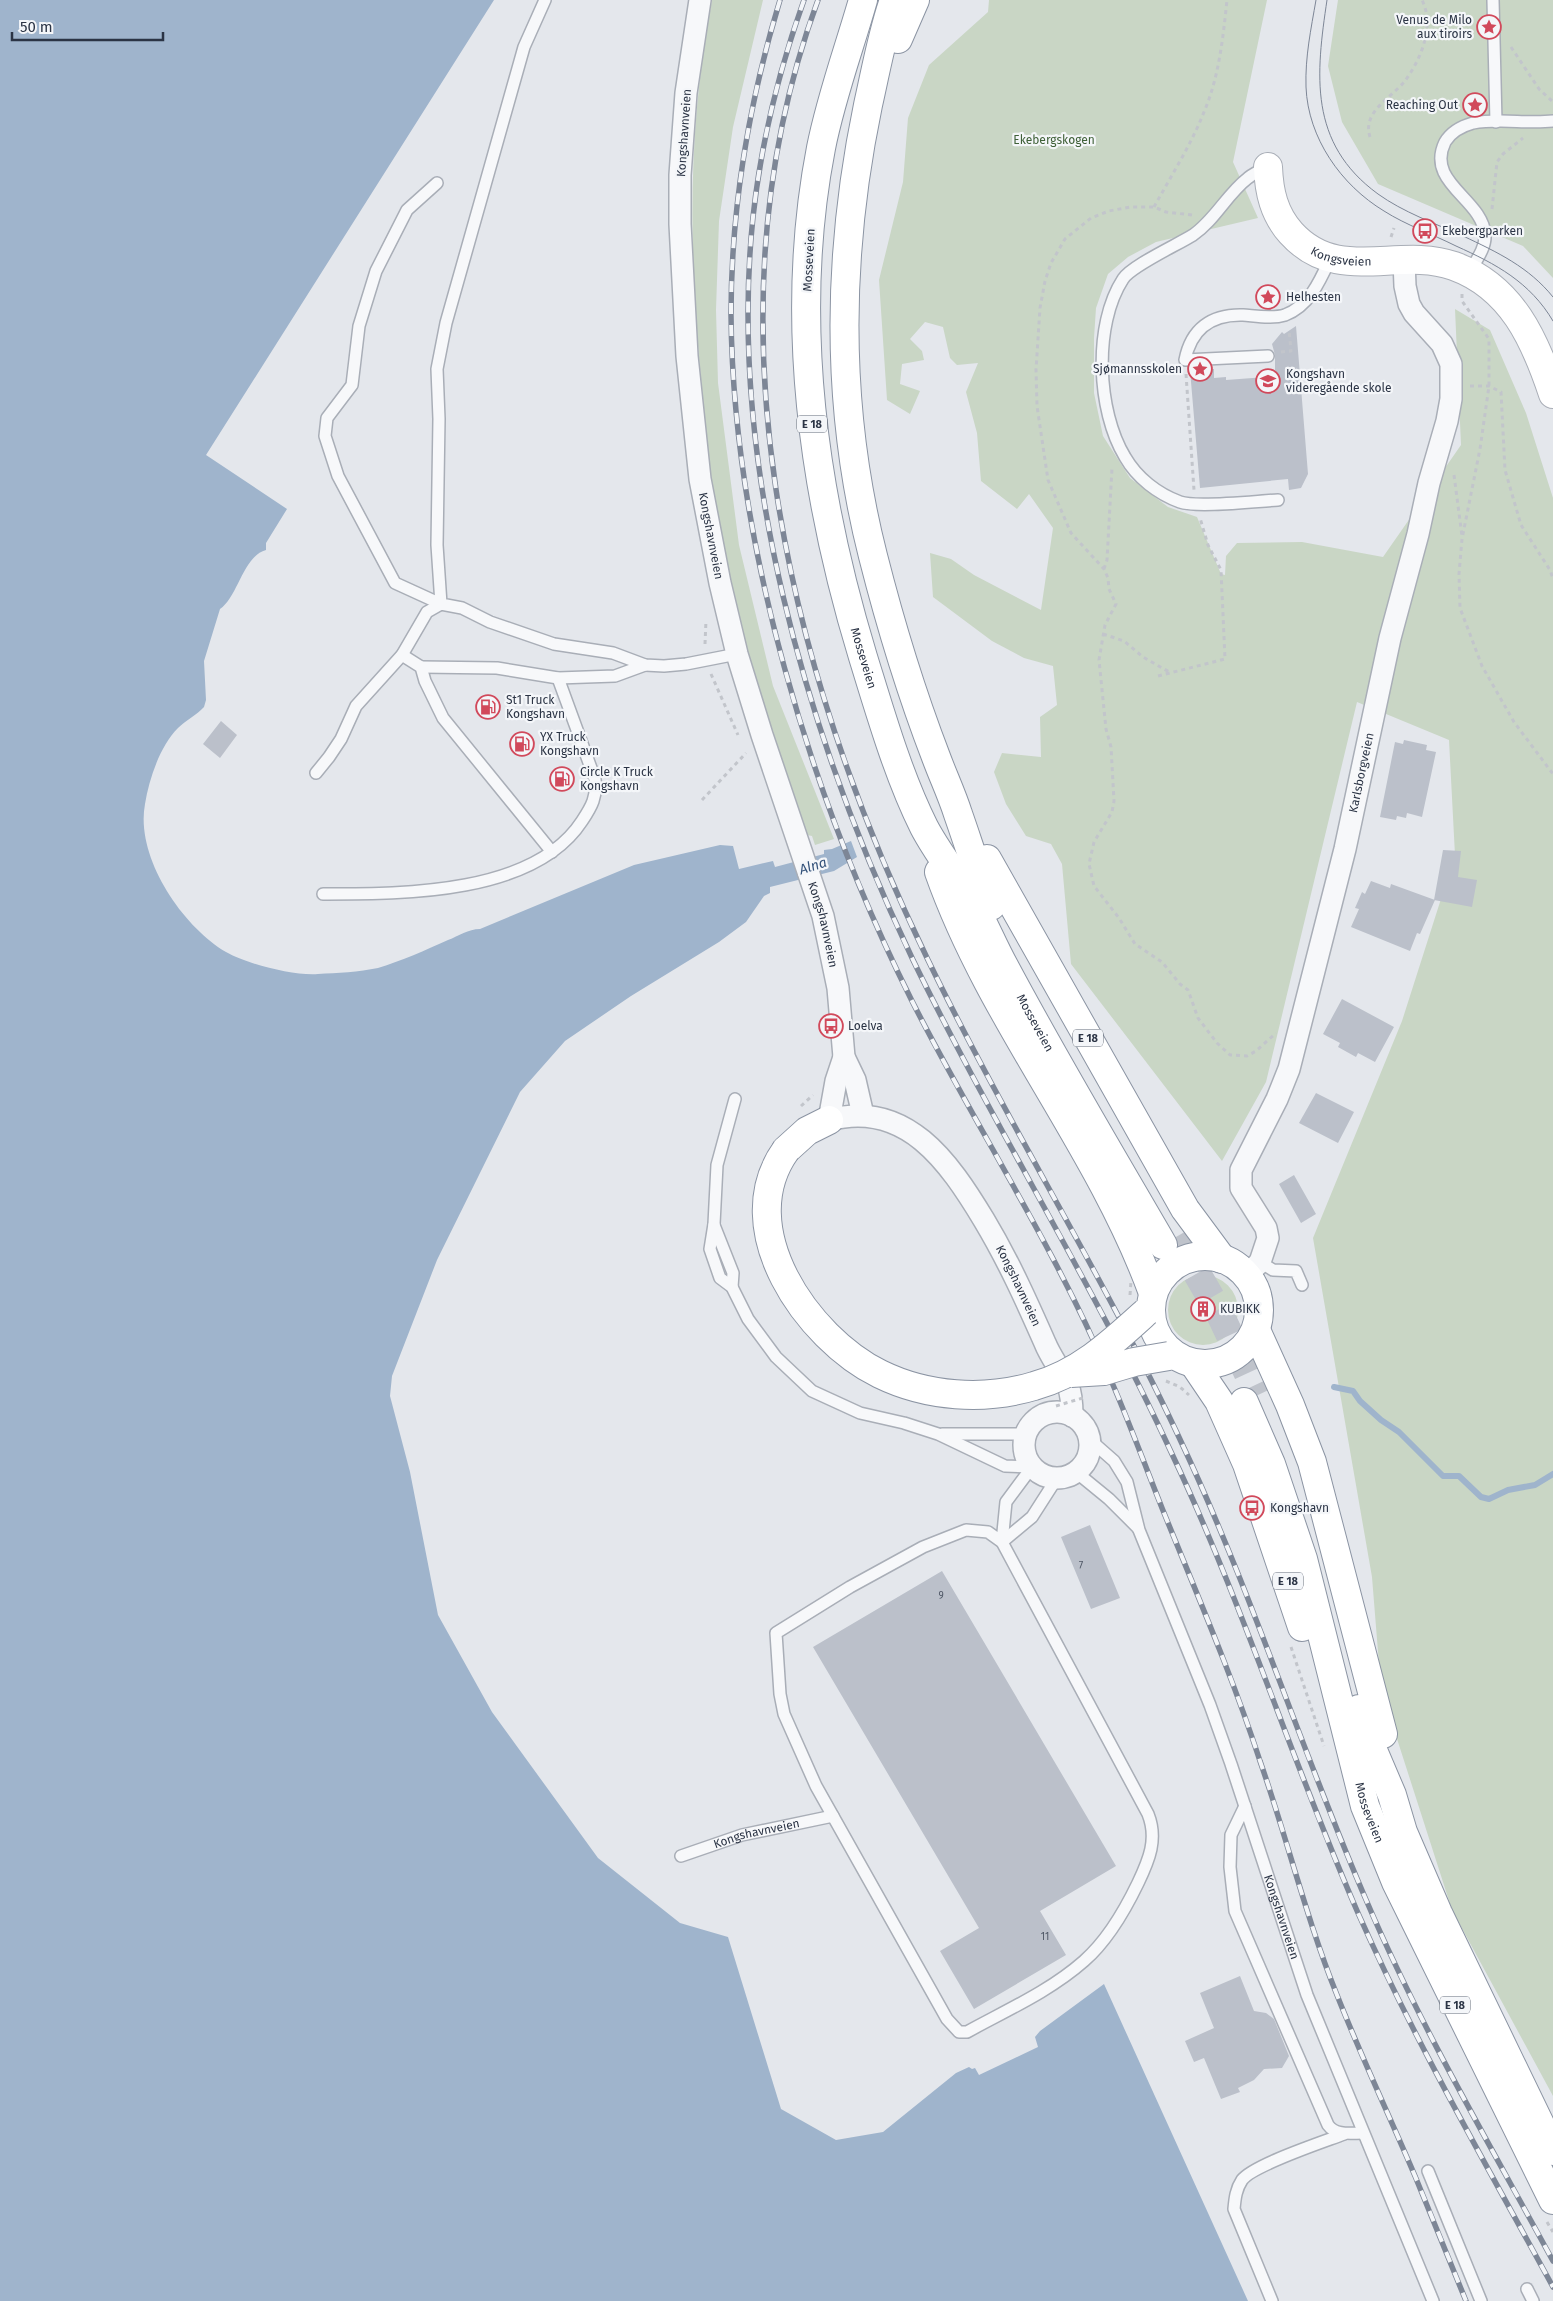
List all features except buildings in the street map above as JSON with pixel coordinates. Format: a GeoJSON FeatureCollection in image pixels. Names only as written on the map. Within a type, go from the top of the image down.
{"type":"FeatureCollection","features":[{"type":"Feature","properties":{"kind":"main road","name":"E 18"},"geometry":{"type":"LineString","coordinates":[[866,114],[894,0]]}},
{"type":"Feature","properties":{"kind":"main road","name":"E 18"},"geometry":{"type":"LineString","coordinates":[[866,114],[915,0]]}},
{"type":"Feature","properties":{"kind":"main road","name":"Mosseveien"},"geometry":{"type":"LineString","coordinates":[[863,3],[831,107],[821,151],[810,235],[807,301],[810,408],[822,495],[845,596],[880,711],[924,828],[974,906],[1036,1023],[1170,1241],[992,908],[969,852],[958,813],[936,757],[894,628],[873,554],[853,447],[845,366],[845,282],[851,204],[866,114]]}},
{"type":"Feature","properties":{"kind":"main road","name":"Kongsveien"},"geometry":{"type":"LineString","coordinates":[[1268,166],[1274,205],[1282,222],[1306,246],[1330,259],[1358,262],[1436,262],[1469,273],[1497,292],[1518,316],[1540,356],[1553,394]]}},
{"type":"Feature","properties":{"kind":"main road","name":"E 18"},"geometry":{"type":"LineString","coordinates":[[958,813],[1010,900],[1185,1209],[1222,1259]]}},
{"type":"Feature","properties":{"kind":"main road","name":"E 18"},"geometry":{"type":"LineString","coordinates":[[924,828],[946,892],[967,942],[1021,1043],[1117,1210],[1135,1246],[1150,1304],[1151,1321],[1156,1335],[1175,1364],[1219,1401],[1247,1464],[1298,1610],[1332,1732],[1365,1806]]}},
{"type":"Feature","properties":{"kind":"main road","name":"E 18"},"geometry":{"type":"LineString","coordinates":[[829,1120],[807,1131],[786,1150],[770,1179],[767,1200],[768,1224],[774,1250],[785,1279],[800,1304],[824,1334],[848,1354],[879,1374],[902,1383],[924,1390],[960,1395],[998,1394],[1051,1381],[1070,1373],[1097,1354],[1150,1304],[1160,1280],[1169,1270],[1181,1262],[1194,1257],[1208,1256],[1222,1259],[1240,1268],[1254,1268],[1253,1285],[1258,1301],[1259,1318],[1256,1330],[1246,1346],[1231,1358],[1213,1364],[1134,1362],[1104,1371],[1070,1373]]}},
{"type":"Feature","properties":{"kind":"main road","name":"E 18"},"geometry":{"type":"LineString","coordinates":[[1256,1330],[1290,1405],[1312,1462],[1382,1727],[1392,1795]]}},
{"type":"Feature","properties":{"kind":"main road","name":"Mosseveien"},"geometry":{"type":"LineString","coordinates":[[1553,2151],[1438,1913],[1403,1832],[1392,1795],[1366,1734],[1297,1489],[1251,1398],[1303,1559],[1365,1806],[1412,1916],[1553,2200]]}},
{"type":"Feature","properties":{"kind":"street","name":"Kongshavnveien"},"geometry":{"type":"LineString","coordinates":[[700,0],[683,128],[680,195],[681,276],[689,382],[700,479],[718,574],[737,654],[762,735],[798,836],[818,899],[832,953],[842,1015],[844,1057],[836,1081],[829,1120],[863,1115],[892,1122],[911,1132],[930,1146],[949,1167],[974,1202],[1012,1269],[1035,1316],[1045,1343],[1069,1387],[1072,1416]]}},
{"type":"Feature","properties":{"kind":"street","name":"Karlsborgveien"},"geometry":{"type":"LineString","coordinates":[[1254,1268],[1267,1245],[1266,1228],[1241,1170],[1287,1076],[1345,849],[1390,638],[1418,534],[1429,483],[1447,421],[1452,386],[1451,364],[1442,344],[1414,313],[1409,304],[1405,286],[1404,261]]}},
{"type":"Feature","properties":{"kind":"street","name":"Kongshavnveien"},"geometry":{"type":"LineString","coordinates":[[844,1057],[855,1080],[863,1115]]}},
{"type":"Feature","properties":{"kind":"street","name":"Kongshavnveien"},"geometry":{"type":"LineString","coordinates":[[1045,1343],[1047,1411]]}},
{"type":"Feature","properties":{"kind":"street"},"geometry":{"type":"LineString","coordinates":[[1047,1411],[1072,1416],[1080,1422],[1089,1438],[1088,1457],[1067,1475],[1039,1473],[1032,1467],[1026,1457],[1024,1446],[1026,1434],[1036,1420],[1047,1411]]}},
{"type":"Feature","properties":{"kind":"lane"},"geometry":{"type":"LineString","coordinates":[[441,604],[437,545],[439,419],[437,368],[446,323],[524,47],[545,0]]}},
{"type":"Feature","properties":{"kind":"lane"},"geometry":{"type":"LineString","coordinates":[[1493,0],[1496,122]]}},
{"type":"Feature","properties":{"kind":"lane"},"geometry":{"type":"LineString","coordinates":[[1469,273],[1486,237],[1484,228],[1475,212],[1449,182],[1444,173],[1441,157],[1446,142],[1457,130],[1472,124],[1553,122]]}},
{"type":"Feature","properties":{"kind":"lane"},"geometry":{"type":"LineString","coordinates":[[1268,166],[1248,177],[1195,234],[1124,276],[1110,306],[1102,349],[1104,392],[1107,408],[1125,457],[1138,474],[1158,492],[1182,503],[1195,504],[1278,500]]}},
{"type":"Feature","properties":{"kind":"lane"},"geometry":{"type":"LineString","coordinates":[[437,183],[407,210],[376,271],[359,326],[352,386],[327,418],[325,436],[338,476],[395,583],[441,604],[462,608],[490,622],[554,644],[613,653],[645,665],[664,666],[706,661],[737,654]]}},
{"type":"Feature","properties":{"kind":"lane"},"geometry":{"type":"LineString","coordinates":[[1273,354],[1185,360],[1191,338],[1209,322],[1234,315],[1276,317],[1295,310],[1311,295],[1330,259]]}},
{"type":"Feature","properties":{"kind":"lane"},"geometry":{"type":"LineString","coordinates":[[316,773],[341,739],[356,706],[402,656],[427,612],[441,604]]}},
{"type":"Feature","properties":{"kind":"lane"},"geometry":{"type":"LineString","coordinates":[[402,656],[421,667],[497,668],[558,678],[615,676],[645,665]]}},
{"type":"Feature","properties":{"kind":"lane"},"geometry":{"type":"LineString","coordinates":[[421,667],[425,681],[443,718],[552,852]]}},
{"type":"Feature","properties":{"kind":"lane"},"geometry":{"type":"LineString","coordinates":[[323,894],[400,894],[485,880],[521,870],[552,852],[577,829],[592,806],[596,792],[595,779],[558,678]]}},
{"type":"Feature","properties":{"kind":"lane"},"geometry":{"type":"LineString","coordinates":[[735,1100],[717,1165],[714,1184],[714,1224],[710,1249],[720,1278],[732,1287],[748,1319],[761,1338],[793,1375],[812,1391],[860,1414],[904,1423],[938,1434],[1005,1466],[1032,1467]]}},
{"type":"Feature","properties":{"kind":"lane"},"geometry":{"type":"LineString","coordinates":[[1254,1268],[1296,1271],[1302,1285]]}},
{"type":"Feature","properties":{"kind":"lane"},"geometry":{"type":"LineString","coordinates":[[938,1434],[1026,1434]]}},
{"type":"Feature","properties":{"kind":"lane","name":"Kongshavnveien"},"geometry":{"type":"LineString","coordinates":[[1089,1438],[1114,1460],[1127,1482],[1139,1530],[1210,1705],[1307,1995],[1433,2301]]}},
{"type":"Feature","properties":{"kind":"lane"},"geometry":{"type":"LineString","coordinates":[[1002,1542],[1006,1502],[1032,1467]]}},
{"type":"Feature","properties":{"kind":"lane"},"geometry":{"type":"LineString","coordinates":[[1002,1542],[1032,1517],[1067,1475]]}},
{"type":"Feature","properties":{"kind":"lane","name":"Kongshavnveien"},"geometry":{"type":"LineString","coordinates":[[1067,1475],[1110,1499],[1139,1530]]}},
{"type":"Feature","properties":{"kind":"lane"},"geometry":{"type":"LineString","coordinates":[[966,1530],[988,1532],[1002,1542],[1015,1563],[1153,1827],[1152,1848],[1148,1863],[1124,1911],[1086,1959],[1046,1988],[968,2032],[959,2032],[947,2019],[816,1786],[784,1714],[780,1694],[776,1633],[850,1587],[923,1547],[966,1530]]}},
{"type":"Feature","properties":{"kind":"lane"},"geometry":{"type":"LineString","coordinates":[[1245,1806],[1231,1835],[1230,1870],[1235,1911],[1328,2125],[1333,2130],[1344,2134]]}},
{"type":"Feature","properties":{"kind":"lane","name":"Kongshavnveien"},"geometry":{"type":"LineString","coordinates":[[681,1856],[742,1836],[833,1816]]}},
{"type":"Feature","properties":{"kind":"lane"},"geometry":{"type":"LineString","coordinates":[[1272,2301],[1234,2209],[1235,2193],[1243,2179],[1257,2169],[1344,2134],[1364,2133]]}},
{"type":"Feature","properties":{"kind":"lane"},"geometry":{"type":"LineString","coordinates":[[1428,2172],[1481,2301]]}},
{"type":"Feature","properties":{"kind":"lane"},"geometry":{"type":"LineString","coordinates":[[1527,2289],[1534,2301]]}},
{"type":"Feature","properties":{"kind":"path"},"geometry":{"type":"LineString","coordinates":[[1154,207],[1204,112],[1213,84],[1222,44],[1227,0]]}},
{"type":"Feature","properties":{"kind":"path"},"geometry":{"type":"LineString","coordinates":[[1370,137],[1368,129],[1376,107],[1404,82],[1425,44],[1428,12],[1422,0]]}},
{"type":"Feature","properties":{"kind":"path"},"geometry":{"type":"LineString","coordinates":[[1493,18],[1523,68],[1539,89],[1553,102]]}},
{"type":"Feature","properties":{"kind":"path"},"geometry":{"type":"LineString","coordinates":[[1484,228],[1493,201],[1497,162],[1503,154],[1527,134],[1553,122]]}},
{"type":"Feature","properties":{"kind":"path"},"geometry":{"type":"LineString","coordinates":[[1209,219],[1166,212],[1154,207],[1130,208],[1109,211],[1091,218],[1065,239],[1051,263],[1040,308],[1036,370],[1037,406],[1048,480],[1071,533],[1104,569],[1108,578],[1109,589],[1116,604],[1104,625],[1100,645],[1100,672],[1106,729],[1111,747],[1114,787],[1112,812],[1094,842],[1089,864],[1094,886],[1119,918],[1135,944],[1162,962],[1174,978],[1188,990],[1198,1018],[1217,1043],[1230,1055],[1247,1056],[1256,1051],[1283,1028],[1300,1023]]}},
{"type":"Feature","properties":{"kind":"path"},"geometry":{"type":"LineString","coordinates":[[1469,273],[1464,285],[1462,300],[1490,339],[1489,386],[1480,449],[1462,539],[1459,574],[1460,608],[1482,666],[1514,722],[1553,774]]}},
{"type":"Feature","properties":{"kind":"path"},"geometry":{"type":"LineString","coordinates":[[1273,354],[1291,351],[1289,337]]}},
{"type":"Feature","properties":{"kind":"path"},"geometry":{"type":"LineString","coordinates":[[1158,676],[1225,658],[1221,570],[1208,545],[1195,504],[1185,360]]}},
{"type":"Feature","properties":{"kind":"path"},"geometry":{"type":"LineString","coordinates":[[1452,386],[1489,386],[1501,392],[1505,470],[1521,525],[1550,570],[1553,579]]}},
{"type":"Feature","properties":{"kind":"path"},"geometry":{"type":"LineString","coordinates":[[1104,569],[1107,560],[1109,497],[1113,464]]}},
{"type":"Feature","properties":{"kind":"path"},"geometry":{"type":"LineString","coordinates":[[1454,470],[1462,539]]}},
{"type":"Feature","properties":{"kind":"path"},"geometry":{"type":"LineString","coordinates":[[1103,634],[1124,641],[1143,657],[1171,673]]}},
{"type":"Feature","properties":{"kind":"path"},"geometry":{"type":"LineString","coordinates":[[706,661],[739,736]]}},
{"type":"Feature","properties":{"kind":"path"},"geometry":{"type":"LineString","coordinates":[[702,800],[746,752],[743,744]]}},
{"type":"Feature","properties":{"kind":"path"},"geometry":{"type":"LineString","coordinates":[[800,1107],[816,1089]]}},
{"type":"Feature","properties":{"kind":"path"},"geometry":{"type":"LineString","coordinates":[[1175,1364],[1180,1387],[1189,1394]]}},
{"type":"Feature","properties":{"kind":"path"},"geometry":{"type":"LineString","coordinates":[[1047,1411],[1088,1397]]}},
{"type":"Feature","properties":{"kind":"green space"},"geometry":{"type":"Polygon","coordinates":[[[712,0],[763,0],[733,127],[719,221],[716,310],[718,383],[739,545],[773,686],[834,839],[815,845],[812,836],[807,835],[744,643],[722,548],[710,471],[698,350],[692,200],[698,100],[712,0]]]}},
{"type":"Feature","properties":{"kind":"green space","name":"Ekebergskogen"},"geometry":{"type":"Polygon","coordinates":[[[989,0],[1267,0],[1233,162],[1258,218],[1156,242],[1128,257],[1108,274],[1096,308],[1094,393],[1103,436],[1130,478],[1168,507],[1197,517],[1221,574],[1225,575],[1226,556],[1237,543],[1302,542],[1383,557],[1461,445],[1455,309],[1490,330],[1526,413],[1553,498],[1553,2096],[1452,1910],[1381,1689],[1372,1577],[1313,1238],[1402,1021],[1455,855],[1449,740],[1357,702],[1266,1082],[1222,1161],[1071,964],[1062,864],[1051,844],[1026,836],[1006,804],[994,772],[1002,753],[1041,757],[1040,717],[1057,705],[1053,666],[1024,658],[992,641],[933,597],[930,553],[951,559],[974,575],[1041,610],[1053,528],[1029,494],[1017,509],[981,481],[977,433],[966,392],[978,363],[957,365],[950,358],[943,327],[925,322],[910,339],[922,351],[924,360],[902,364],[900,384],[920,391],[910,414],[887,400],[879,280],[903,182],[908,118],[929,65],[988,12],[989,0]]]}},
{"type":"Feature","properties":{"kind":"green space"},"geometry":{"type":"Polygon","coordinates":[[[1338,0],[1553,0],[1553,278],[1523,246],[1378,184],[1342,122],[1328,66],[1338,0]]]}},
{"type":"Feature","properties":{"kind":"green space"},"geometry":{"type":"Polygon","coordinates":[[[1203,1275],[1216,1278],[1228,1285],[1235,1297],[1238,1310],[1235,1323],[1228,1335],[1216,1342],[1203,1345],[1190,1342],[1178,1335],[1171,1323],[1168,1310],[1171,1297],[1178,1285],[1190,1278],[1203,1275]]]}},
{"type":"Feature","properties":{"kind":"water","name":"Alna"},"geometry":{"type":"Polygon","coordinates":[[[0,0],[494,0],[206,455],[287,509],[266,543],[266,550],[252,560],[232,596],[220,609],[204,661],[206,700],[204,707],[181,725],[172,735],[161,753],[152,774],[145,804],[144,825],[147,846],[165,888],[178,908],[209,940],[226,952],[246,961],[284,971],[308,974],[356,971],[387,965],[468,931],[480,929],[634,865],[720,845],[733,846],[739,869],[773,861],[775,867],[824,854],[824,850],[832,849],[851,841],[857,857],[834,871],[770,887],[770,893],[764,896],[746,922],[719,942],[631,996],[565,1041],[520,1092],[437,1260],[392,1376],[390,1396],[410,1472],[438,1615],[492,1712],[598,1858],[680,1923],[728,1937],[781,2109],[836,2140],[883,2132],[956,2073],[969,2067],[975,2068],[979,2075],[1038,2047],[1035,2037],[1040,2031],[1104,1984],[1248,2301],[0,2301],[0,0]]]}},
{"type":"Feature","properties":{"kind":"waterway"},"geometry":{"type":"LineString","coordinates":[[1334,1387],[1353,1391],[1360,1401],[1381,1420],[1399,1432],[1443,1476],[1459,1476],[1481,1497],[1489,1499],[1508,1490],[1535,1485],[1553,1474]]}},
{"type":"Feature","properties":{"kind":"tunnel"},"geometry":{"type":"LineString","coordinates":[[1176,1237],[1218,1310],[1258,1395]]}},
{"type":"Feature","properties":{"kind":"tram line"},"geometry":{"type":"LineString","coordinates":[[1316,0],[1306,65],[1308,106],[1320,142],[1341,174],[1368,200],[1392,216],[1485,260],[1511,276],[1534,295],[1553,321]]}},
{"type":"Feature","properties":{"kind":"tram line"},"geometry":{"type":"LineString","coordinates":[[1327,0],[1320,54],[1322,106],[1328,130],[1339,153],[1355,174],[1378,194],[1419,217],[1476,242],[1512,261],[1534,277],[1553,297]]}},
{"type":"Feature","properties":{"kind":"railway"},"geometry":{"type":"LineString","coordinates":[[780,0],[759,77],[744,156],[734,235],[731,315],[735,401],[746,490],[763,579],[784,667],[811,755],[841,841],[875,923],[936,1047],[1062,1277],[1086,1324],[1114,1388],[1238,1697],[1270,1790],[1316,1937],[1337,1995],[1415,2176],[1466,2301]]}},
{"type":"Feature","properties":{"kind":"railway"},"geometry":{"type":"LineString","coordinates":[[804,0],[772,107],[756,189],[748,311],[752,406],[764,502],[784,598],[809,692],[840,785],[875,874],[913,960],[944,1022],[1142,1391],[1198,1511],[1222,1568],[1311,1799],[1380,1961],[1427,2056],[1553,2287]]}},
{"type":"Feature","properties":{"kind":"railway"},"geometry":{"type":"LineString","coordinates":[[818,0],[783,120],[766,242],[764,365],[776,489],[800,611],[834,731],[878,848],[928,960],[991,1082],[1123,1324],[1184,1448],[1233,1560],[1343,1845],[1409,1994],[1553,2261]]}},
{"type":"Feature","properties":{"kind":"place","name":"Venus de Milo aux tiroirs"},"geometry":{"type":"Point","coordinates":[1489,27]}},
{"type":"Feature","properties":{"kind":"place","name":"Reaching Out"},"geometry":{"type":"Point","coordinates":[1475,105]}},
{"type":"Feature","properties":{"kind":"place","name":"Ekebergparken"},"geometry":{"type":"Point","coordinates":[1425,231]}},
{"type":"Feature","properties":{"kind":"place","name":"Helhesten"},"geometry":{"type":"Point","coordinates":[1268,297]}},
{"type":"Feature","properties":{"kind":"place","name":"Sjømannsskolen"},"geometry":{"type":"Point","coordinates":[1200,369]}},
{"type":"Feature","properties":{"kind":"place","name":"Kongshavn videregående skole"},"geometry":{"type":"Point","coordinates":[1268,381]}},
{"type":"Feature","properties":{"kind":"place","name":"St1 Truck Kongshavn"},"geometry":{"type":"Point","coordinates":[488,707]}},
{"type":"Feature","properties":{"kind":"place","name":"YX Truck Kongshavn"},"geometry":{"type":"Point","coordinates":[522,744]}},
{"type":"Feature","properties":{"kind":"place","name":"Circle K Truck Kongshavn"},"geometry":{"type":"Point","coordinates":[562,779]}},
{"type":"Feature","properties":{"kind":"place","name":"Loelva"},"geometry":{"type":"Point","coordinates":[831,1026]}},
{"type":"Feature","properties":{"kind":"place","name":"KUBIKK"},"geometry":{"type":"Point","coordinates":[1203,1309]}},
{"type":"Feature","properties":{"kind":"place","name":"Kongshavn"},"geometry":{"type":"Point","coordinates":[1252,1508]}}]}
